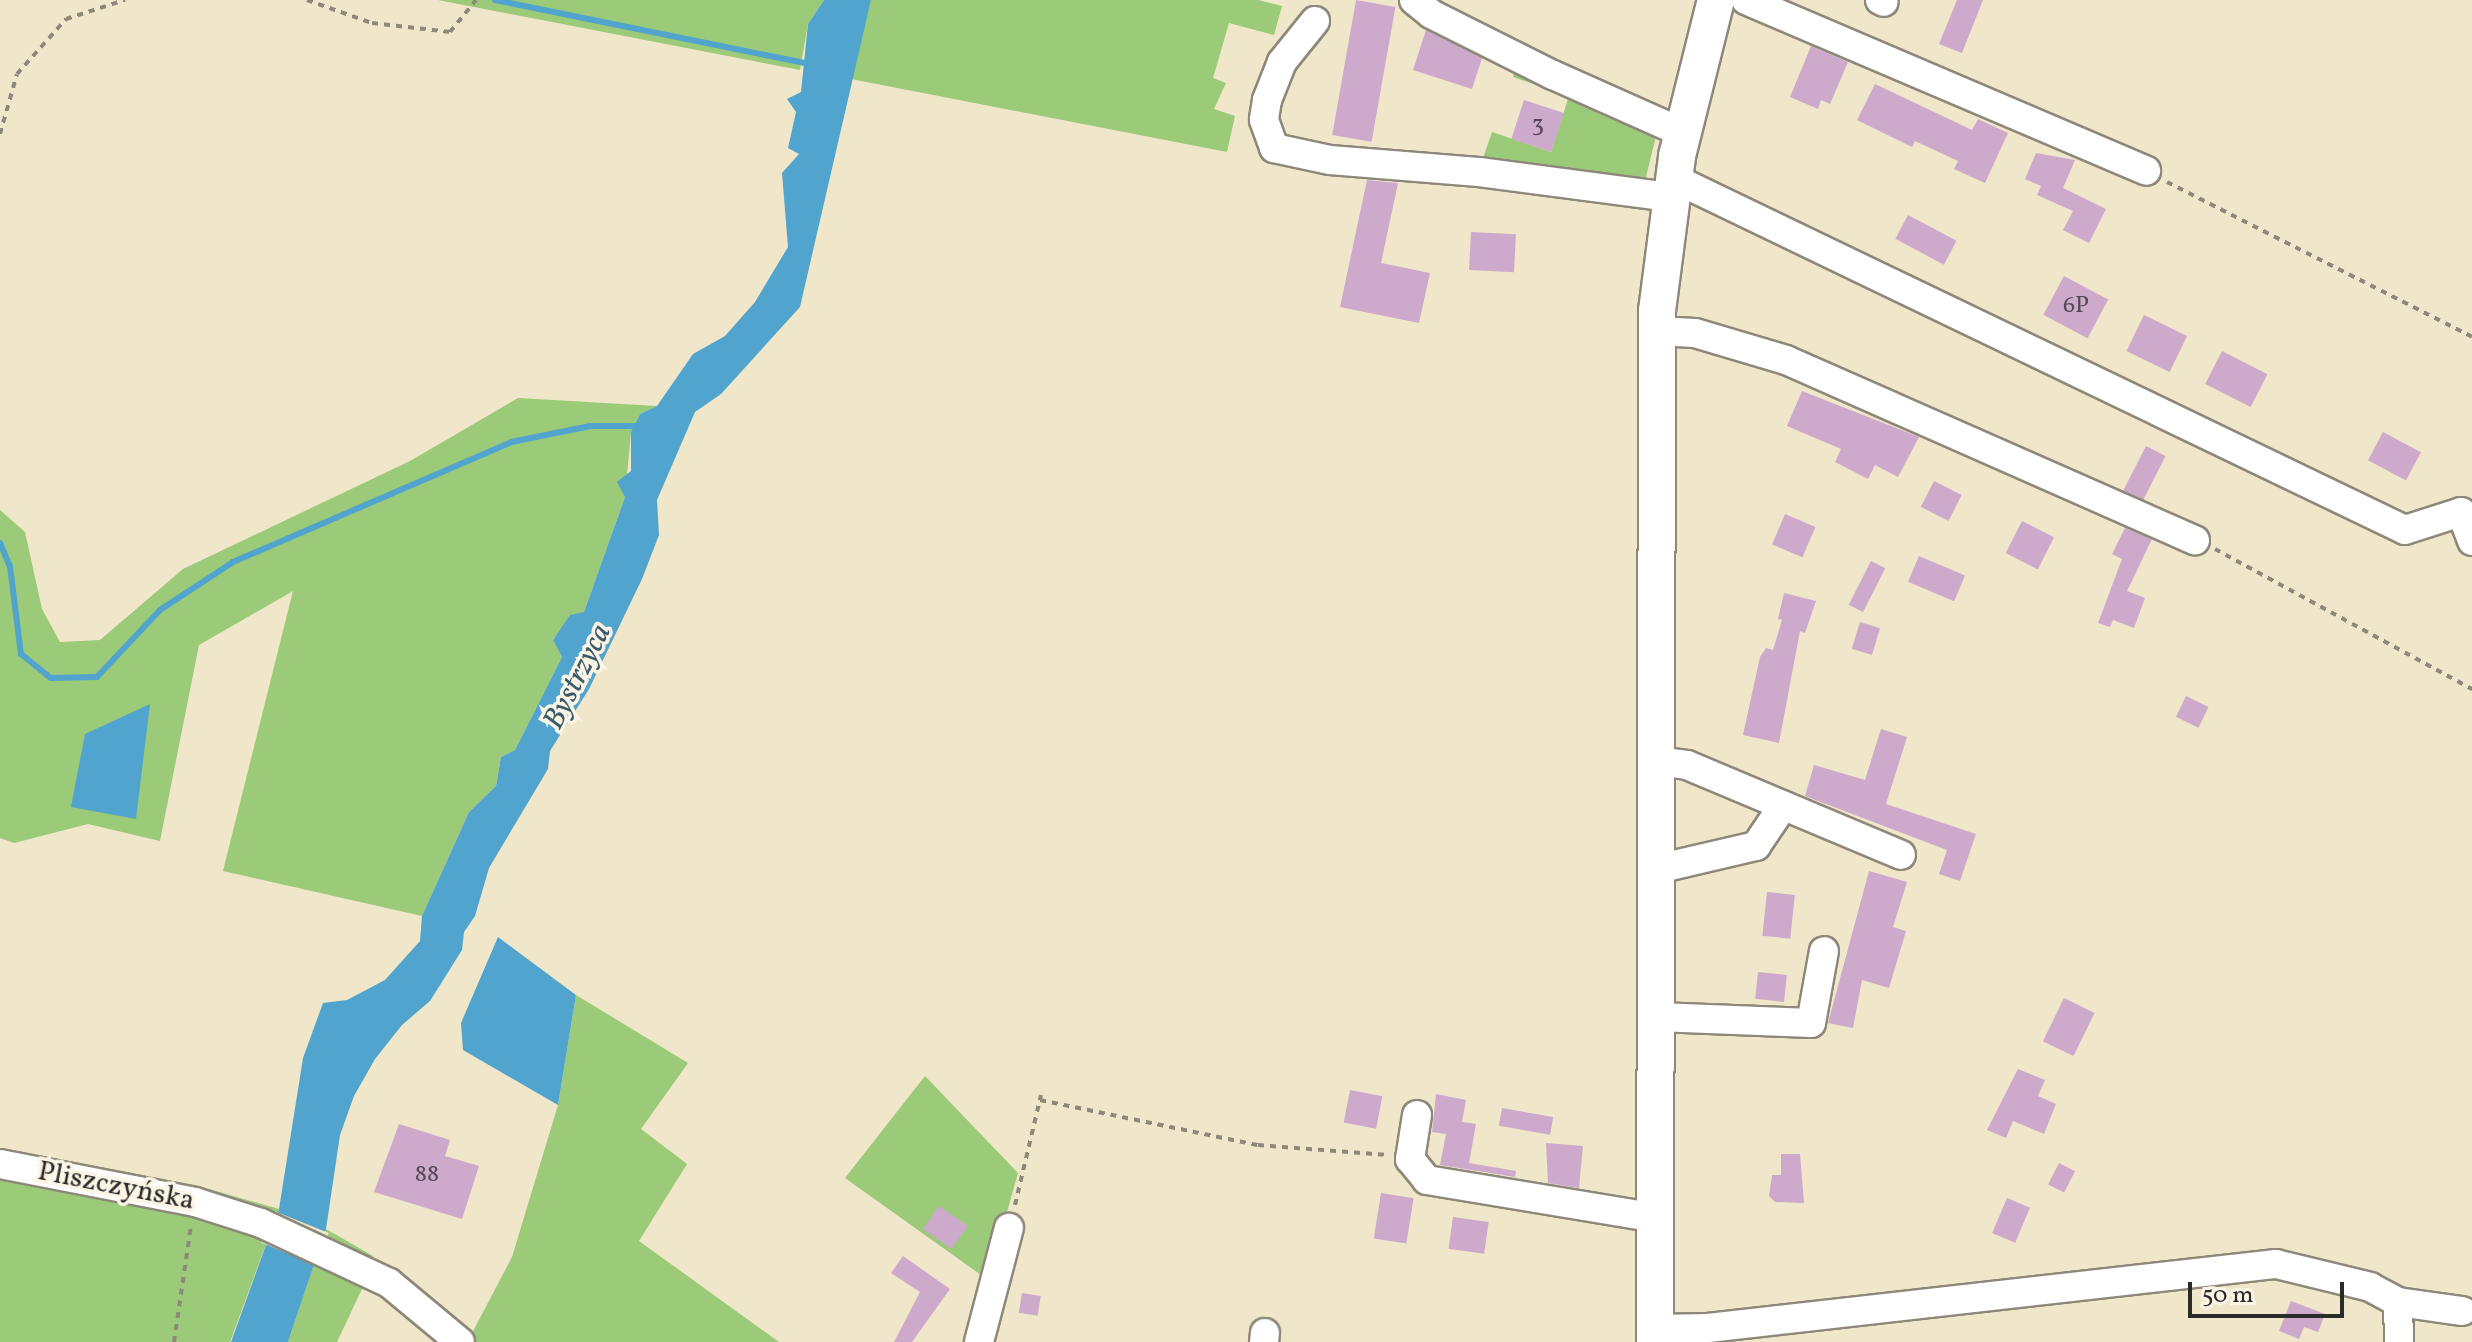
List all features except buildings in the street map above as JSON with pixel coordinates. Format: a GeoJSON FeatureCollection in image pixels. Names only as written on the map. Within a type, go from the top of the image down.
{"type":"FeatureCollection","features":[{"type":"Feature","properties":{"kind":"main road"},"geometry":{"type":"LineString","coordinates":[[1655,1336],[1657,331],[1671,188],[1681,132],[1716,0]]}},
{"type":"Feature","properties":{"kind":"street"},"geometry":{"type":"LineString","coordinates":[[1414,0],[1431,14],[1553,75],[1681,132]]}},
{"type":"Feature","properties":{"kind":"street"},"geometry":{"type":"LineString","coordinates":[[1746,0],[2146,171]]}},
{"type":"Feature","properties":{"kind":"street"},"geometry":{"type":"LineString","coordinates":[[1315,21],[1282,62],[1267,100],[1264,120],[1274,148],[1330,160],[1671,188],[2405,530],[2461,512],[2472,541]]}},
{"type":"Feature","properties":{"kind":"street"},"geometry":{"type":"LineString","coordinates":[[1657,331],[1695,333],[1786,360],[2195,540]]}},
{"type":"Feature","properties":{"kind":"street"},"geometry":{"type":"LineString","coordinates":[[1656,761],[1687,765],[1781,809],[1901,855]]}},
{"type":"Feature","properties":{"kind":"street"},"geometry":{"type":"LineString","coordinates":[[1657,869],[1756,846],[1781,809]]}},
{"type":"Feature","properties":{"kind":"street"},"geometry":{"type":"LineString","coordinates":[[1657,1017],[1811,1023],[1824,951]]}},
{"type":"Feature","properties":{"kind":"street"},"geometry":{"type":"LineString","coordinates":[[1417,1115],[1410,1159],[1427,1180],[1656,1218]]}},
{"type":"Feature","properties":{"kind":"street","name":"Pliszczyńska"},"geometry":{"type":"LineString","coordinates":[[0,1164],[195,1202],[232,1213],[338,1256],[400,1290],[460,1342]]}},
{"type":"Feature","properties":{"kind":"street"},"geometry":{"type":"LineString","coordinates":[[979,1342],[1009,1228]]}},
{"type":"Feature","properties":{"kind":"street"},"geometry":{"type":"LineString","coordinates":[[1655,1336],[2276,1264],[2370,1287],[2398,1302],[2462,1311]]}},
{"type":"Feature","properties":{"kind":"street"},"geometry":{"type":"LineString","coordinates":[[2398,1302],[2399,1342]]}},
{"type":"Feature","properties":{"kind":"path"},"geometry":{"type":"LineString","coordinates":[[0,134],[17,74],[66,19],[125,0]]}},
{"type":"Feature","properties":{"kind":"path"},"geometry":{"type":"LineString","coordinates":[[307,0],[372,23],[450,32],[476,0]]}},
{"type":"Feature","properties":{"kind":"path"},"geometry":{"type":"LineString","coordinates":[[2146,171],[2472,337]]}},
{"type":"Feature","properties":{"kind":"path"},"geometry":{"type":"LineString","coordinates":[[2195,540],[2472,689]]}},
{"type":"Feature","properties":{"kind":"path"},"geometry":{"type":"LineString","coordinates":[[1009,1228],[1040,1098],[1258,1145],[1410,1159]]}},
{"type":"Feature","properties":{"kind":"path"},"geometry":{"type":"LineString","coordinates":[[174,1342],[195,1202]]}},
{"type":"Feature","properties":{"kind":"green space"},"geometry":{"type":"Polygon","coordinates":[[[438,0],[824,0],[808,24],[800,70],[438,0]]]}},
{"type":"Feature","properties":{"kind":"green space"},"geometry":{"type":"Polygon","coordinates":[[[871,0],[1258,0],[1282,6],[1274,35],[1229,23],[1213,78],[1226,83],[1214,109],[1235,116],[1227,152],[851,79],[871,0]]]}},
{"type":"Feature","properties":{"kind":"green space"},"geometry":{"type":"Polygon","coordinates":[[[1519,61],[1658,128],[1645,181],[1482,161],[1492,132],[1551,152],[1569,96],[1513,77],[1519,61]]]}},
{"type":"Feature","properties":{"kind":"green space"},"geometry":{"type":"Polygon","coordinates":[[[518,398],[657,406],[640,414],[631,432],[625,497],[584,612],[553,639],[562,657],[515,750],[501,757],[496,786],[469,812],[422,916],[223,871],[293,591],[199,645],[160,841],[88,824],[14,843],[0,838],[0,510],[25,532],[42,609],[60,642],[100,640],[183,569],[410,461],[518,398]]]}},
{"type":"Feature","properties":{"kind":"green space"},"geometry":{"type":"Polygon","coordinates":[[[576,995],[688,1063],[641,1129],[687,1164],[639,1241],[779,1342],[475,1342],[470,1337],[512,1257],[558,1105],[576,995]]]}},
{"type":"Feature","properties":{"kind":"green space"},"geometry":{"type":"Polygon","coordinates":[[[925,1076],[1018,1173],[988,1280],[845,1178],[925,1076]]]}},
{"type":"Feature","properties":{"kind":"green space"},"geometry":{"type":"Polygon","coordinates":[[[0,1148],[195,1185],[279,1209],[230,1342],[0,1342],[0,1148]]]}},
{"type":"Feature","properties":{"kind":"green space"},"geometry":{"type":"Polygon","coordinates":[[[326,1229],[373,1256],[370,1272],[337,1342],[288,1342],[326,1229]]]}},
{"type":"Feature","properties":{"kind":"water","name":"Bystrzyca"},"geometry":{"type":"Polygon","coordinates":[[[824,0],[871,0],[800,307],[721,394],[695,412],[657,500],[659,535],[642,579],[589,689],[550,751],[548,769],[489,868],[475,916],[464,932],[462,950],[430,1001],[402,1025],[375,1059],[354,1096],[340,1135],[326,1229],[288,1342],[231,1342],[279,1209],[303,1058],[323,1003],[347,1000],[385,980],[420,941],[422,916],[469,812],[496,786],[501,757],[515,750],[562,657],[553,640],[570,615],[584,612],[625,497],[617,482],[631,471],[631,432],[640,414],[657,406],[693,354],[725,336],[755,302],[788,247],[782,173],[799,154],[788,148],[796,112],[787,99],[801,92],[808,24],[824,0]]]}},
{"type":"Feature","properties":{"kind":"water"},"geometry":{"type":"Polygon","coordinates":[[[150,704],[136,819],[71,807],[85,734],[150,704]]]}},
{"type":"Feature","properties":{"kind":"water"},"geometry":{"type":"Polygon","coordinates":[[[498,937],[576,995],[558,1105],[463,1050],[461,1023],[498,937]]]}},
{"type":"Feature","properties":{"kind":"pier"},"geometry":{"type":"Polygon","coordinates":[[[274,1211],[329,1233],[316,1265],[261,1243],[274,1211]]]}},
{"type":"Feature","properties":{"kind":"waterway"},"geometry":{"type":"LineString","coordinates":[[495,0],[809,64]]}},
{"type":"Feature","properties":{"kind":"waterway"},"geometry":{"type":"LineString","coordinates":[[0,543],[10,566],[21,654],[51,678],[97,677],[160,610],[233,562],[511,442],[590,426],[642,426]]}}]}
